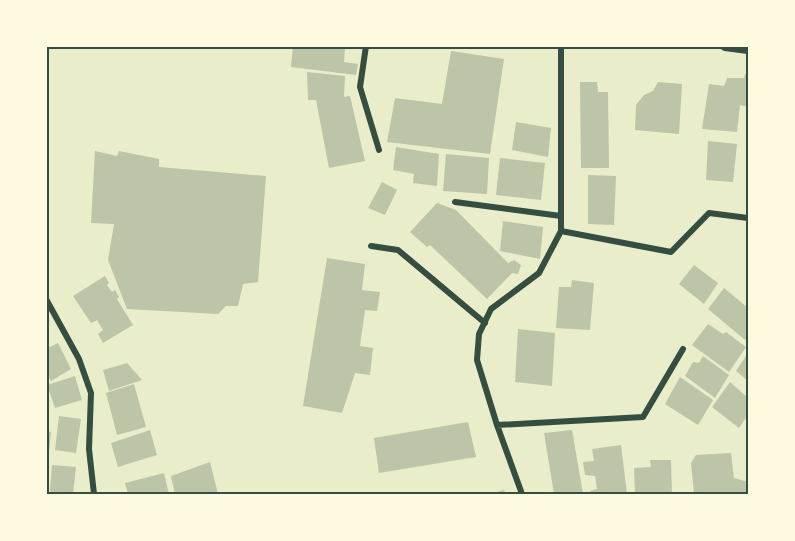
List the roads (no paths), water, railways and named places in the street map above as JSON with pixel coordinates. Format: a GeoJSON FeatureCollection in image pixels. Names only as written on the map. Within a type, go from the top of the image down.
{"type":"FeatureCollection","features":[{"type":"Feature","properties":{"kind":"street"},"geometry":{"type":"LineString","coordinates":[[366,46],[360,87],[379,150]]}},
{"type":"Feature","properties":{"kind":"street"},"geometry":{"type":"LineString","coordinates":[[522,495],[477,360],[479,334],[491,309],[539,273],[561,231],[561,46]]}},
{"type":"Feature","properties":{"kind":"street"},"geometry":{"type":"LineString","coordinates":[[725,46],[748,49]]}},
{"type":"Feature","properties":{"kind":"street"},"geometry":{"type":"LineString","coordinates":[[455,202],[561,216]]}},
{"type":"Feature","properties":{"kind":"street"},"geometry":{"type":"LineString","coordinates":[[561,231],[671,252],[709,213],[748,218]]}},
{"type":"Feature","properties":{"kind":"street"},"geometry":{"type":"LineString","coordinates":[[371,246],[398,250],[485,323]]}},
{"type":"Feature","properties":{"kind":"street"},"geometry":{"type":"LineString","coordinates":[[46,299],[79,359],[91,393],[89,449],[94,495]]}},
{"type":"Feature","properties":{"kind":"street"},"geometry":{"type":"LineString","coordinates":[[497,425],[643,417],[683,349]]}}]}
